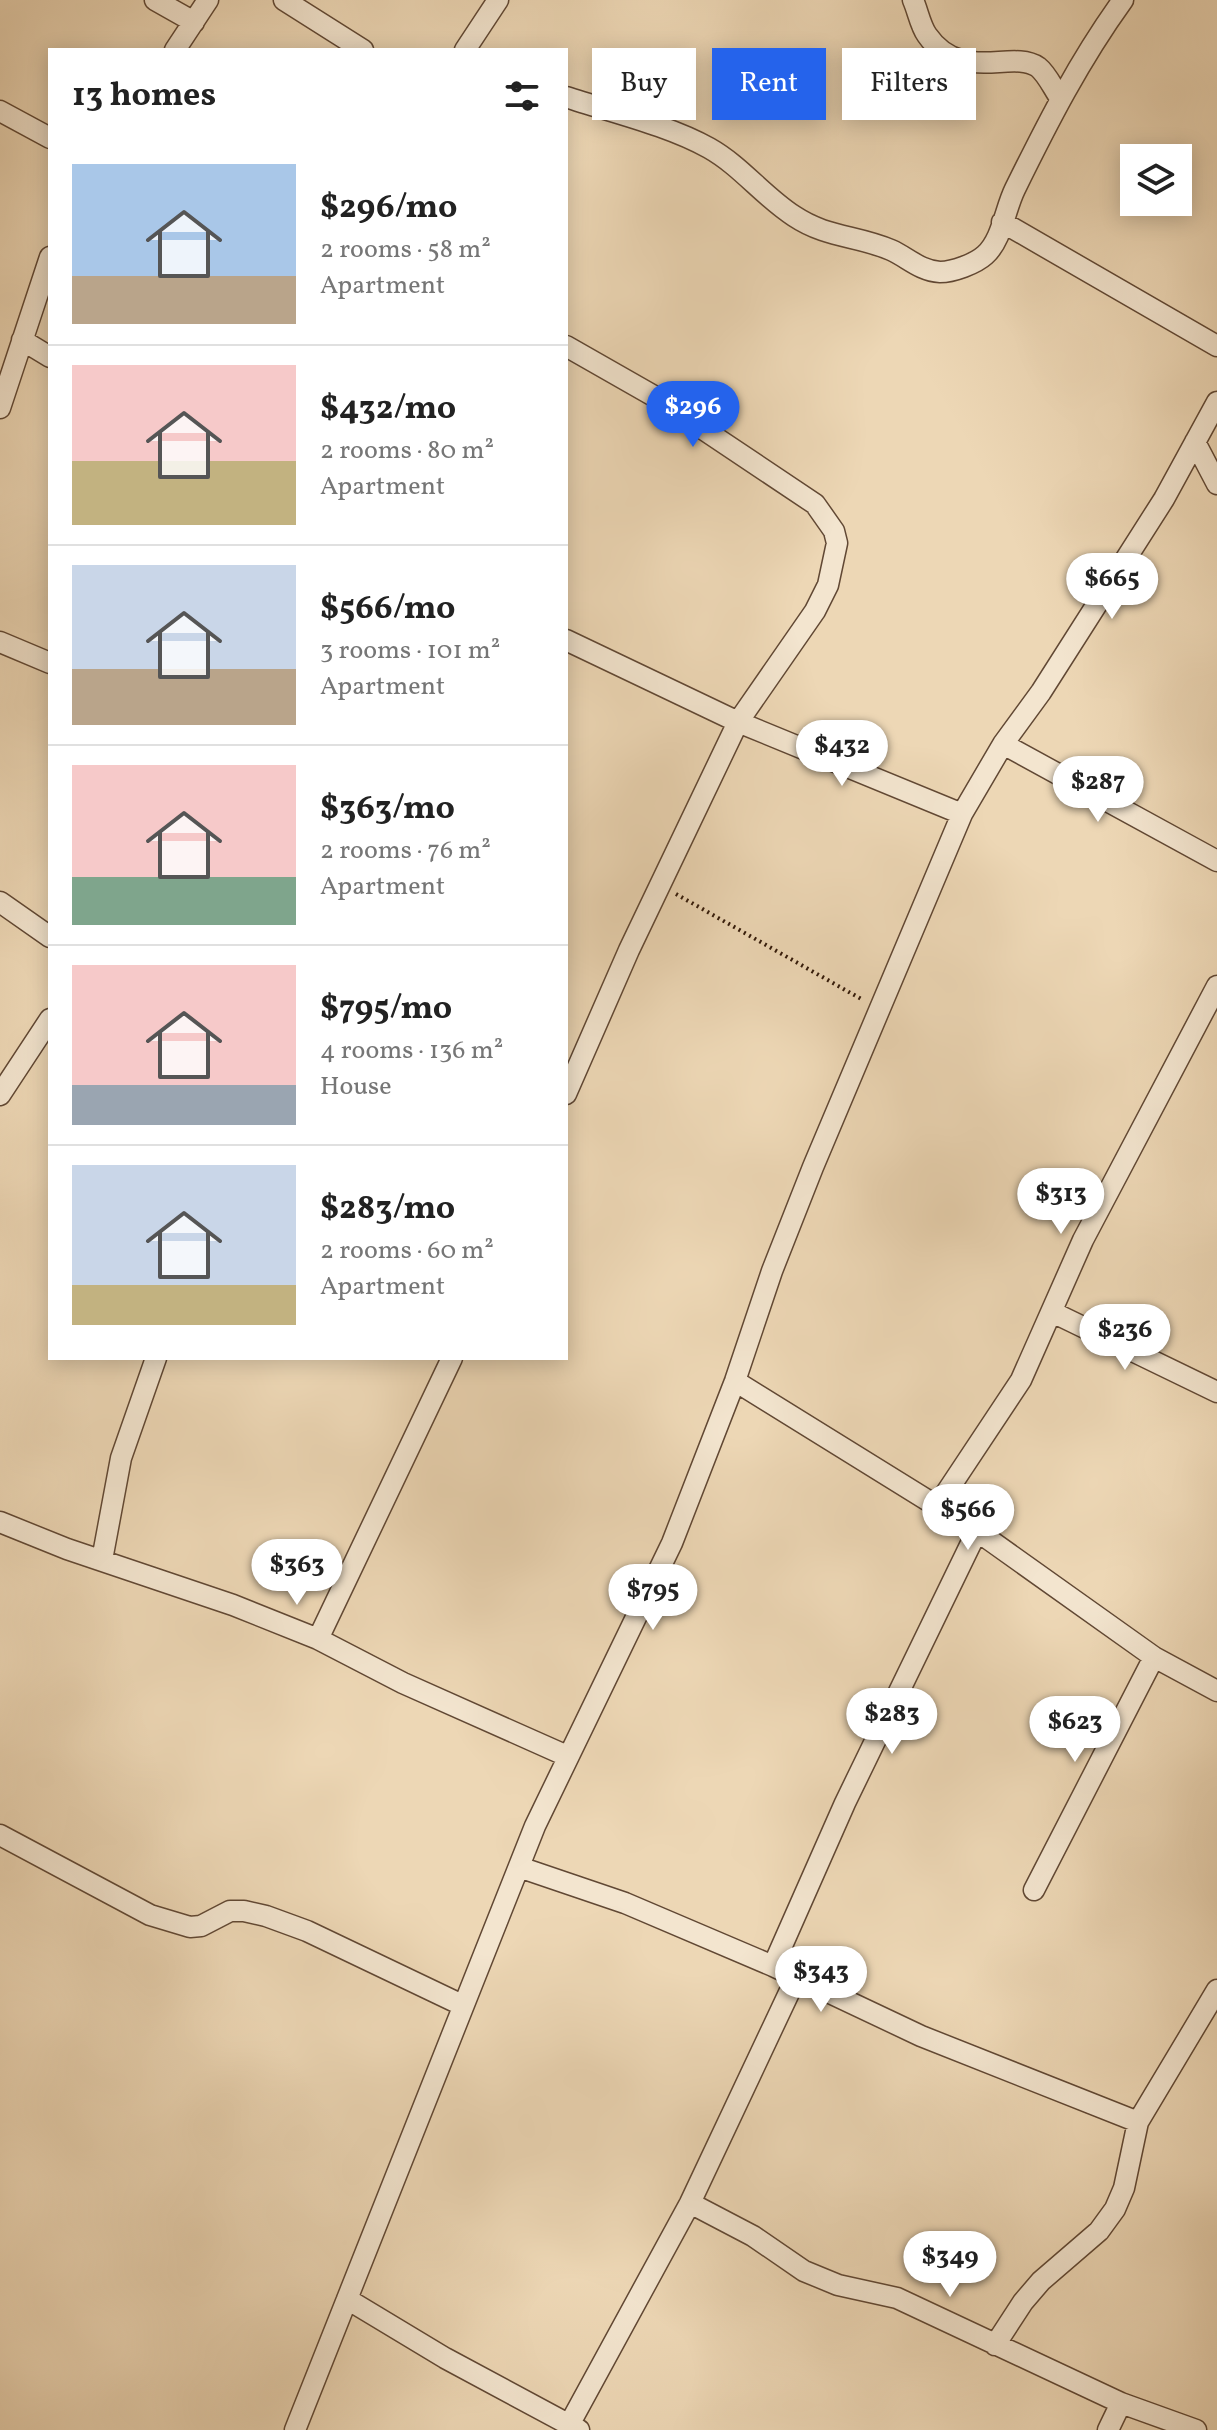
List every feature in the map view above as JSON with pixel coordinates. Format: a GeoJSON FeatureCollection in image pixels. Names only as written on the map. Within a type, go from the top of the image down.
{"type":"FeatureCollection","features":[{"type":"Feature","properties":{"kind":"street"},"geometry":{"type":"LineString","coordinates":[[155,0],[194,22]]}},
{"type":"Feature","properties":{"kind":"street"},"geometry":{"type":"LineString","coordinates":[[176,48],[208,0]]}},
{"type":"Feature","properties":{"kind":"street"},"geometry":{"type":"LineString","coordinates":[[284,0],[360,48]]}},
{"type":"Feature","properties":{"kind":"street"},"geometry":{"type":"LineString","coordinates":[[466,48],[498,0]]}},
{"type":"Feature","properties":{"kind":"street"},"geometry":{"type":"LineString","coordinates":[[913,0],[928,37],[946,52],[977,64],[1021,62],[1032,65],[1044,73],[1060,98]]}},
{"type":"Feature","properties":{"kind":"street"},"geometry":{"type":"LineString","coordinates":[[568,98],[707,146],[733,163],[793,216],[823,233],[892,250],[913,265],[939,272],[959,269],[985,255],[1060,98],[1087,50],[1123,0]]}},
{"type":"Feature","properties":{"kind":"street"},"geometry":{"type":"LineString","coordinates":[[0,111],[48,137]]}},
{"type":"Feature","properties":{"kind":"street"},"geometry":{"type":"LineString","coordinates":[[1002,222],[1217,346]]}},
{"type":"Feature","properties":{"kind":"street"},"geometry":{"type":"LineString","coordinates":[[0,408],[48,263]]}},
{"type":"Feature","properties":{"kind":"street"},"geometry":{"type":"LineString","coordinates":[[22,340],[48,356]]}},
{"type":"Feature","properties":{"kind":"street"},"geometry":{"type":"LineString","coordinates":[[568,347],[652,395],[815,504],[834,531],[836,556],[828,585],[815,611],[738,722],[568,1090]]}},
{"type":"Feature","properties":{"kind":"street"},"geometry":{"type":"LineString","coordinates":[[295,2430],[519,1867],[567,1756],[672,1543],[735,1381],[772,1271],[877,1008],[962,814],[1003,744],[1041,692],[1164,499],[1217,402]]}},
{"type":"Feature","properties":{"kind":"street"},"geometry":{"type":"LineString","coordinates":[[1195,442],[1217,484]]}},
{"type":"Feature","properties":{"kind":"street"},"geometry":{"type":"LineString","coordinates":[[568,641],[738,722],[962,814]]}},
{"type":"Feature","properties":{"kind":"street"},"geometry":{"type":"LineString","coordinates":[[0,642],[48,662]]}},
{"type":"Feature","properties":{"kind":"street"},"geometry":{"type":"LineString","coordinates":[[1003,744],[1217,861]]}},
{"type":"Feature","properties":{"kind":"street"},"geometry":{"type":"LineString","coordinates":[[0,902],[48,936]]}},
{"type":"Feature","properties":{"kind":"street"},"geometry":{"type":"LineString","coordinates":[[938,1505],[1021,1380],[1083,1240],[1217,986]]}},
{"type":"Feature","properties":{"kind":"street"},"geometry":{"type":"LineString","coordinates":[[0,1095],[48,1022]]}},
{"type":"Feature","properties":{"kind":"street"},"geometry":{"type":"LineString","coordinates":[[1052,1312],[1217,1392]]}},
{"type":"Feature","properties":{"kind":"street"},"geometry":{"type":"LineString","coordinates":[[102,1560],[121,1458],[155,1360]]}},
{"type":"Feature","properties":{"kind":"street"},"geometry":{"type":"LineString","coordinates":[[318,1639],[451,1360]]}},
{"type":"Feature","properties":{"kind":"street"},"geometry":{"type":"LineString","coordinates":[[735,1381],[938,1505],[1154,1657],[1217,1691]]}},
{"type":"Feature","properties":{"kind":"street"},"geometry":{"type":"LineString","coordinates":[[0,1522],[67,1549],[233,1605],[318,1639],[403,1683],[567,1756]]}},
{"type":"Feature","properties":{"kind":"street"},"geometry":{"type":"LineString","coordinates":[[773,1966],[845,1803],[977,1531]]}},
{"type":"Feature","properties":{"kind":"street"},"geometry":{"type":"LineString","coordinates":[[1034,1890],[1154,1657]]}},
{"type":"Feature","properties":{"kind":"street"},"geometry":{"type":"LineString","coordinates":[[0,1835],[150,1915],[190,1927],[201,1926],[230,1911],[266,1916],[307,1931],[462,2005]]}},
{"type":"Feature","properties":{"kind":"street"},"geometry":{"type":"LineString","coordinates":[[519,1867],[625,1903],[773,1966],[921,2036],[1138,2122]]}},
{"type":"Feature","properties":{"kind":"street"},"geometry":{"type":"LineString","coordinates":[[347,2299],[445,2358],[574,2428],[690,2203],[796,1978]]}},
{"type":"Feature","properties":{"kind":"street"},"geometry":{"type":"LineString","coordinates":[[995,2345],[1041,2281],[1099,2231],[1115,2209],[1124,2188],[1138,2122],[1217,1990]]}},
{"type":"Feature","properties":{"kind":"street"},"geometry":{"type":"LineString","coordinates":[[690,2203],[753,2236],[804,2271],[838,2285],[897,2298],[1121,2403],[1196,2430]]}},
{"type":"Feature","properties":{"kind":"street"},"geometry":{"type":"LineString","coordinates":[[1108,2430],[1121,2403]]}},
{"type":"Feature","properties":{"kind":"path"},"geometry":{"type":"LineString","coordinates":[[660,885],[877,1008]]}}]}
